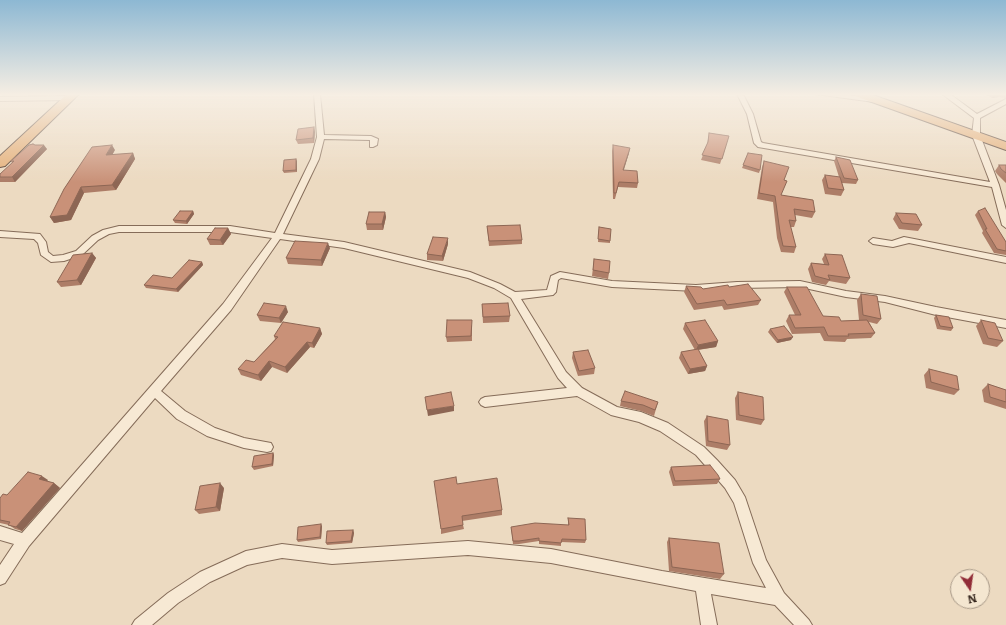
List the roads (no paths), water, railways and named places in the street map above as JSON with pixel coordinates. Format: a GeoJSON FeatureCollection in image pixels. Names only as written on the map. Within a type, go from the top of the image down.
{"type":"FeatureCollection","features":[{"type":"Feature","properties":{"kind":"highway"},"geometry":{"type":"LineString","coordinates":[[0,163],[43,123]]}},
{"type":"Feature","properties":{"kind":"highway"},"geometry":{"type":"LineString","coordinates":[[942,123],[1006,146]]}},
{"type":"Feature","properties":{"kind":"street"},"geometry":{"type":"LineString","coordinates":[[0,578],[24,541],[227,307],[277,237],[315,159],[321,137],[319,123]]}},
{"type":"Feature","properties":{"kind":"street"},"geometry":{"type":"LineString","coordinates":[[753,123],[758,143],[761,145],[834,156],[995,185]]}},
{"type":"Feature","properties":{"kind":"street"},"geometry":{"type":"LineString","coordinates":[[977,123],[976,135],[995,185],[1006,225]]}},
{"type":"Feature","properties":{"kind":"street"},"geometry":{"type":"LineString","coordinates":[[321,137],[371,138],[374,139],[373,145]]}},
{"type":"Feature","properties":{"kind":"street"},"geometry":{"type":"LineString","coordinates":[[0,234],[37,236],[42,242],[44,252],[51,259],[64,258],[79,253],[95,238],[106,232],[119,229],[230,229],[344,246],[391,255],[445,270],[470,275],[497,286],[514,296],[562,375],[578,391],[588,398],[615,411],[641,417],[664,427],[700,451],[713,464],[730,484],[740,501],[760,563],[779,598],[804,625]]}},
{"type":"Feature","properties":{"kind":"street"},"geometry":{"type":"LineString","coordinates":[[873,241],[893,244],[904,240],[909,240],[1006,260]]}},
{"type":"Feature","properties":{"kind":"street"},"geometry":{"type":"LineString","coordinates":[[514,296],[550,293],[554,278],[560,275],[612,284],[696,288],[738,285],[800,284],[846,294],[885,298],[936,311],[1006,324]]}},
{"type":"Feature","properties":{"kind":"street"},"geometry":{"type":"LineString","coordinates":[[154,391],[181,414],[211,432],[244,443],[267,447]]}},
{"type":"Feature","properties":{"kind":"street"},"geometry":{"type":"LineString","coordinates":[[485,402],[578,391]]}},
{"type":"Feature","properties":{"kind":"street"},"geometry":{"type":"LineString","coordinates":[[0,533],[10,535],[24,541]]}},
{"type":"Feature","properties":{"kind":"street"},"geometry":{"type":"LineString","coordinates":[[140,625],[173,598],[205,577],[246,558],[282,551],[332,557],[468,548],[551,556],[702,586],[779,598]]}},
{"type":"Feature","properties":{"kind":"street"},"geometry":{"type":"LineString","coordinates":[[702,586],[709,625]]}}]}
